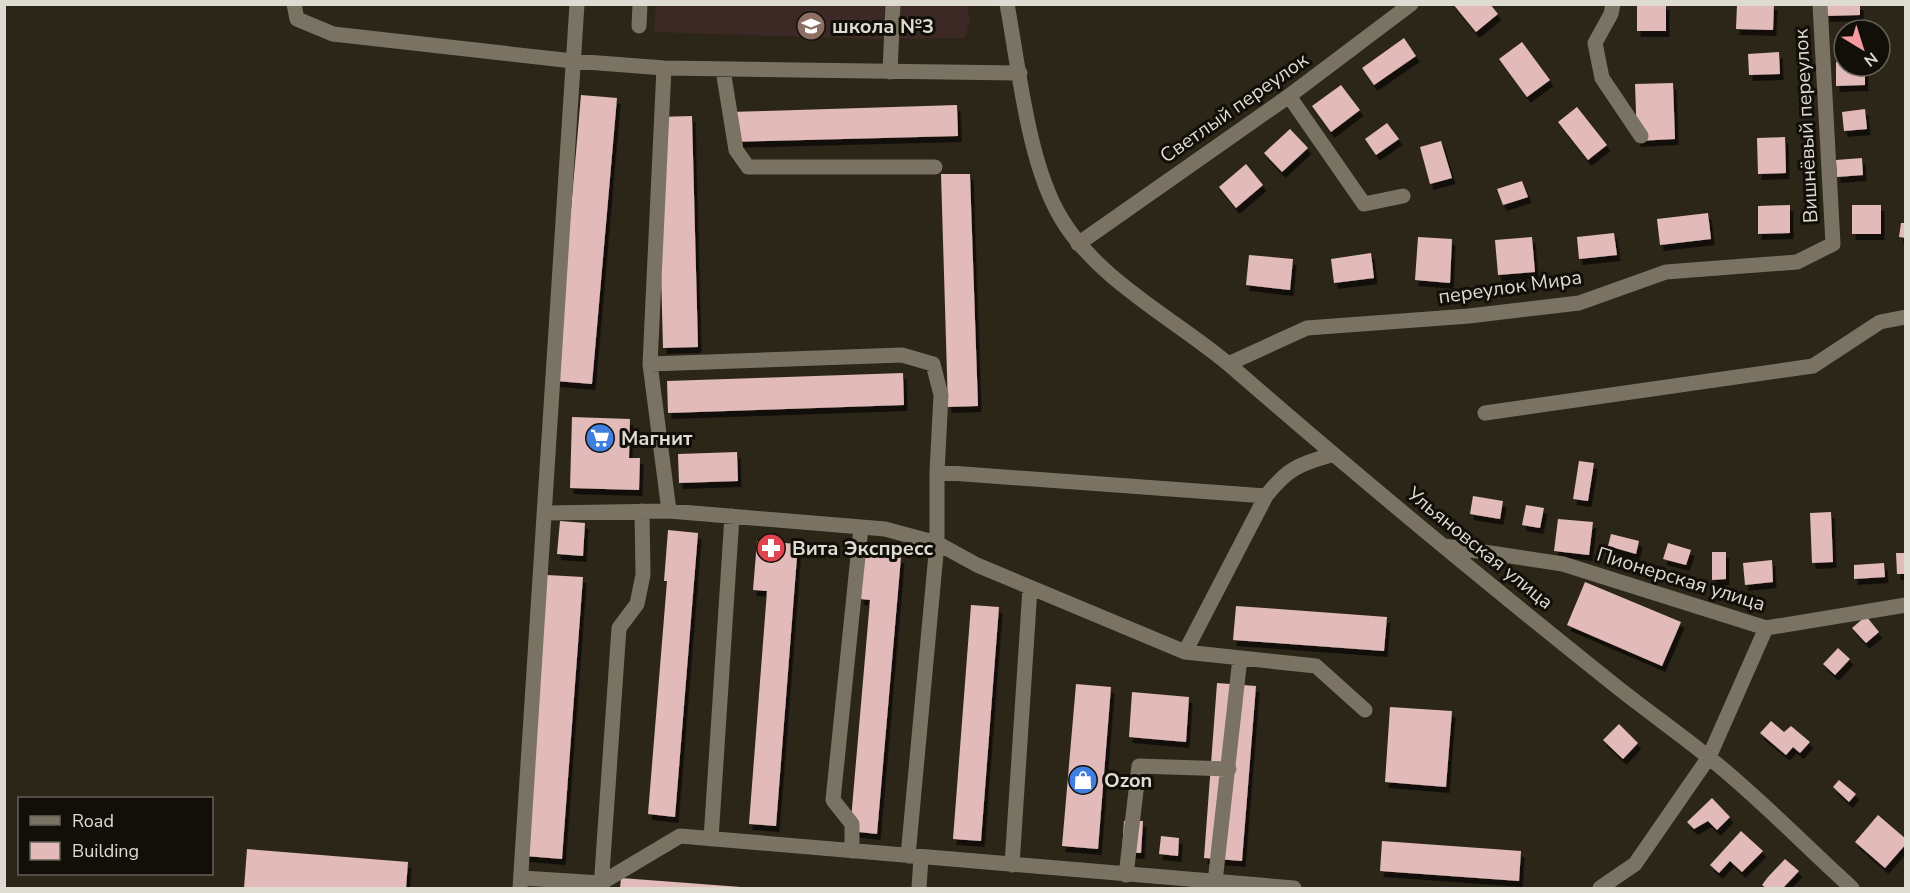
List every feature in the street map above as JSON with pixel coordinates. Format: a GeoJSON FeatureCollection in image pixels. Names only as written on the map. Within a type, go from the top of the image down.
{"type":"FeatureCollection","features":[{"type":"Feature","properties":{"kind":"street"},"geometry":{"type":"LineString","coordinates":[[294,4],[297,19],[333,34],[573,61],[723,70],[1020,73]]}},
{"type":"Feature","properties":{"kind":"street"},"geometry":{"type":"LineString","coordinates":[[577,4],[521,883],[601,886],[680,836],[1294,888]]}},
{"type":"Feature","properties":{"kind":"street"},"geometry":{"type":"LineString","coordinates":[[639,26],[640,4]]}},
{"type":"Feature","properties":{"kind":"street"},"geometry":{"type":"LineString","coordinates":[[890,72],[893,4]]}},
{"type":"Feature","properties":{"kind":"street","name":"Ульяновская улица"},"geometry":{"type":"LineString","coordinates":[[1007,4],[1034,148],[1046,190],[1061,219],[1078,244],[1106,270],[1228,364],[1331,454],[1615,686],[1709,757],[1852,888]]}},
{"type":"Feature","properties":{"kind":"street","name":"Светлый переулок"},"geometry":{"type":"LineString","coordinates":[[1078,244],[1289,96],[1411,4]]}},
{"type":"Feature","properties":{"kind":"street"},"geometry":{"type":"LineString","coordinates":[[1613,4],[1611,14],[1595,43],[1602,78],[1641,135]]}},
{"type":"Feature","properties":{"kind":"street","name":"Вишнёвый переулок"},"geometry":{"type":"LineString","coordinates":[[1820,4],[1833,244]]}},
{"type":"Feature","properties":{"kind":"street"},"geometry":{"type":"LineString","coordinates":[[664,68],[650,364],[669,511]]}},
{"type":"Feature","properties":{"kind":"street"},"geometry":{"type":"LineString","coordinates":[[723,70],[736,150],[748,167],[935,166]]}},
{"type":"Feature","properties":{"kind":"street"},"geometry":{"type":"LineString","coordinates":[[1289,96],[1364,204],[1403,196]]}},
{"type":"Feature","properties":{"kind":"street","name":"переулок Мира"},"geometry":{"type":"LineString","coordinates":[[1228,364],[1307,328],[1469,316],[1579,303],[1666,272],[1797,262],[1833,244]]}},
{"type":"Feature","properties":{"kind":"street"},"geometry":{"type":"LineString","coordinates":[[1485,413],[1813,366],[1880,322],[1905,317]]}},
{"type":"Feature","properties":{"kind":"street"},"geometry":{"type":"LineString","coordinates":[[650,364],[902,355],[933,364],[941,394],[937,472],[937,543],[915,857],[919,888]]}},
{"type":"Feature","properties":{"kind":"street"},"geometry":{"type":"LineString","coordinates":[[1185,652],[1266,496],[1283,474],[1303,463],[1331,454]]}},
{"type":"Feature","properties":{"kind":"street"},"geometry":{"type":"LineString","coordinates":[[937,472],[1266,496]]}},
{"type":"Feature","properties":{"kind":"street"},"geometry":{"type":"LineString","coordinates":[[601,886],[619,628],[637,604],[643,575],[642,511]]}},
{"type":"Feature","properties":{"kind":"street"},"geometry":{"type":"LineString","coordinates":[[545,513],[669,511],[885,529],[937,543],[977,565],[1185,652],[1316,666],[1365,710]]}},
{"type":"Feature","properties":{"kind":"street"},"geometry":{"type":"LineString","coordinates":[[711,839],[732,516]]}},
{"type":"Feature","properties":{"kind":"street"},"geometry":{"type":"LineString","coordinates":[[852,851],[852,824],[833,800],[861,527]]}},
{"type":"Feature","properties":{"kind":"street","name":"Пионерская улица"},"geometry":{"type":"LineString","coordinates":[[1444,546],[1563,564],[1766,628],[1905,605]]}},
{"type":"Feature","properties":{"kind":"street"},"geometry":{"type":"LineString","coordinates":[[1012,865],[1030,588]]}},
{"type":"Feature","properties":{"kind":"street"},"geometry":{"type":"LineString","coordinates":[[1600,888],[1635,864],[1709,757],[1766,628]]}},
{"type":"Feature","properties":{"kind":"street"},"geometry":{"type":"LineString","coordinates":[[1215,882],[1240,658]]}},
{"type":"Feature","properties":{"kind":"street"},"geometry":{"type":"LineString","coordinates":[[1126,874],[1140,766],[1229,769]]}},
{"type":"Feature","properties":{"kind":"shaded area","name":"школа №3"},"geometry":{"type":"Polygon","coordinates":[[[656,4],[967,5],[970,20],[965,38],[872,39],[654,32],[656,4]]]}},
{"type":"Feature","properties":{"kind":"building"},"geometry":{"type":"Polygon","coordinates":[[[1453,4],[1490,4],[1498,14],[1476,32],[1453,4]]]}},
{"type":"Feature","properties":{"kind":"building"},"geometry":{"type":"Polygon","coordinates":[[[1637,4],[1666,4],[1666,31],[1637,31],[1637,4]]]}},
{"type":"Feature","properties":{"kind":"building"},"geometry":{"type":"Polygon","coordinates":[[[1737,4],[1774,4],[1773,30],[1736,29],[1737,4]]]}},
{"type":"Feature","properties":{"kind":"building"},"geometry":{"type":"Polygon","coordinates":[[[1826,4],[1860,4],[1860,15],[1826,16],[1826,4]]]}},
{"type":"Feature","properties":{"kind":"building"},"geometry":{"type":"Polygon","coordinates":[[[1404,38],[1416,56],[1374,85],[1362,68],[1404,38]]]}},
{"type":"Feature","properties":{"kind":"building"},"geometry":{"type":"Polygon","coordinates":[[[1522,42],[1550,80],[1527,97],[1499,59],[1522,42]]]}},
{"type":"Feature","properties":{"kind":"building"},"geometry":{"type":"Polygon","coordinates":[[[1779,52],[1780,74],[1749,75],[1748,54],[1779,52]]]}},
{"type":"Feature","properties":{"kind":"building"},"geometry":{"type":"Polygon","coordinates":[[[1836,78],[1865,78],[1865,85],[1836,86],[1836,78]]]}},
{"type":"Feature","properties":{"kind":"building"},"geometry":{"type":"Polygon","coordinates":[[[1673,83],[1675,139],[1637,141],[1635,84],[1673,83]]]}},
{"type":"Feature","properties":{"kind":"building"},"geometry":{"type":"Polygon","coordinates":[[[1341,85],[1360,110],[1331,132],[1312,106],[1341,85]]]}},
{"type":"Feature","properties":{"kind":"building"},"geometry":{"type":"Polygon","coordinates":[[[581,95],[617,98],[592,384],[556,381],[581,95]]]}},
{"type":"Feature","properties":{"kind":"building"},"geometry":{"type":"Polygon","coordinates":[[[957,105],[958,136],[730,142],[729,112],[957,105]]]}},
{"type":"Feature","properties":{"kind":"building"},"geometry":{"type":"Polygon","coordinates":[[[1577,107],[1607,145],[1588,160],[1558,122],[1577,107]]]}},
{"type":"Feature","properties":{"kind":"building"},"geometry":{"type":"Polygon","coordinates":[[[1865,109],[1867,129],[1844,131],[1842,112],[1865,109]]]}},
{"type":"Feature","properties":{"kind":"building"},"geometry":{"type":"Polygon","coordinates":[[[692,116],[698,347],[663,348],[657,117],[692,116]]]}},
{"type":"Feature","properties":{"kind":"building"},"geometry":{"type":"Polygon","coordinates":[[[1387,123],[1399,139],[1376,155],[1365,139],[1387,123]]]}},
{"type":"Feature","properties":{"kind":"building"},"geometry":{"type":"Polygon","coordinates":[[[1290,129],[1308,148],[1282,172],[1264,153],[1290,129]]]}},
{"type":"Feature","properties":{"kind":"building"},"geometry":{"type":"Polygon","coordinates":[[[1785,137],[1786,173],[1758,174],[1757,138],[1785,137]]]}},
{"type":"Feature","properties":{"kind":"building"},"geometry":{"type":"Polygon","coordinates":[[[1441,141],[1452,178],[1430,184],[1420,147],[1441,141]]]}},
{"type":"Feature","properties":{"kind":"building"},"geometry":{"type":"Polygon","coordinates":[[[1862,158],[1863,175],[1837,177],[1836,160],[1862,158]]]}},
{"type":"Feature","properties":{"kind":"building"},"geometry":{"type":"Polygon","coordinates":[[[1246,164],[1263,185],[1236,208],[1219,187],[1246,164]]]}},
{"type":"Feature","properties":{"kind":"building"},"geometry":{"type":"Polygon","coordinates":[[[941,174],[970,174],[978,406],[948,407],[941,174]]]}},
{"type":"Feature","properties":{"kind":"building"},"geometry":{"type":"Polygon","coordinates":[[[1522,181],[1528,197],[1503,205],[1497,189],[1522,181]]]}},
{"type":"Feature","properties":{"kind":"building"},"geometry":{"type":"Polygon","coordinates":[[[1790,205],[1790,233],[1758,234],[1758,206],[1790,205]]]}},
{"type":"Feature","properties":{"kind":"building"},"geometry":{"type":"Polygon","coordinates":[[[1852,205],[1881,205],[1881,234],[1852,234],[1852,205]]]}},
{"type":"Feature","properties":{"kind":"building"},"geometry":{"type":"Polygon","coordinates":[[[1708,213],[1711,239],[1660,245],[1657,219],[1708,213]]]}},
{"type":"Feature","properties":{"kind":"building"},"geometry":{"type":"Polygon","coordinates":[[[1901,223],[1906,223],[1906,238],[1899,237],[1901,223]]]}},
{"type":"Feature","properties":{"kind":"building"},"geometry":{"type":"Polygon","coordinates":[[[1614,233],[1617,255],[1579,259],[1577,237],[1614,233]]]}},
{"type":"Feature","properties":{"kind":"building"},"geometry":{"type":"Polygon","coordinates":[[[1418,237],[1452,239],[1450,283],[1415,280],[1418,237]]]}},
{"type":"Feature","properties":{"kind":"building"},"geometry":{"type":"Polygon","coordinates":[[[1532,237],[1535,272],[1498,275],[1495,240],[1532,237]]]}},
{"type":"Feature","properties":{"kind":"building"},"geometry":{"type":"Polygon","coordinates":[[[1371,253],[1374,278],[1334,283],[1331,259],[1371,253]]]}},
{"type":"Feature","properties":{"kind":"building"},"geometry":{"type":"Polygon","coordinates":[[[1249,255],[1293,259],[1290,290],[1246,285],[1249,255]]]}},
{"type":"Feature","properties":{"kind":"building"},"geometry":{"type":"Polygon","coordinates":[[[903,373],[904,405],[668,413],[667,381],[903,373]]]}},
{"type":"Feature","properties":{"kind":"building","name":"Магнит"},"geometry":{"type":"Polygon","coordinates":[[[572,417],[630,419],[629,458],[640,458],[639,490],[570,488],[572,417]]]}},
{"type":"Feature","properties":{"kind":"building"},"geometry":{"type":"Polygon","coordinates":[[[737,452],[738,481],[679,483],[678,454],[737,452]]]}},
{"type":"Feature","properties":{"kind":"building"},"geometry":{"type":"Polygon","coordinates":[[[1579,461],[1594,463],[1588,501],[1573,499],[1579,461]]]}},
{"type":"Feature","properties":{"kind":"building"},"geometry":{"type":"Polygon","coordinates":[[[1473,496],[1503,501],[1500,519],[1470,514],[1473,496]]]}},
{"type":"Feature","properties":{"kind":"building"},"geometry":{"type":"Polygon","coordinates":[[[1526,505],[1544,508],[1540,528],[1522,525],[1526,505]]]}},
{"type":"Feature","properties":{"kind":"building"},"geometry":{"type":"Polygon","coordinates":[[[1831,512],[1833,562],[1812,563],[1810,513],[1831,512]]]}},
{"type":"Feature","properties":{"kind":"building"},"geometry":{"type":"Polygon","coordinates":[[[1558,519],[1593,522],[1589,555],[1554,551],[1558,519]]]}},
{"type":"Feature","properties":{"kind":"building"},"geometry":{"type":"Polygon","coordinates":[[[560,521],[585,523],[583,556],[557,554],[560,521]]]}},
{"type":"Feature","properties":{"kind":"building"},"geometry":{"type":"Polygon","coordinates":[[[668,530],[698,533],[675,817],[648,814],[667,581],[664,581],[668,530]]]}},
{"type":"Feature","properties":{"kind":"building"},"geometry":{"type":"Polygon","coordinates":[[[1611,534],[1639,541],[1636,554],[1608,546],[1611,534]]]}},
{"type":"Feature","properties":{"kind":"building"},"geometry":{"type":"Polygon","coordinates":[[[757,541],[798,544],[776,826],[749,824],[767,591],[753,590],[757,541]]]}},
{"type":"Feature","properties":{"kind":"building"},"geometry":{"type":"Polygon","coordinates":[[[1668,543],[1691,550],[1686,565],[1663,559],[1668,543]]]}},
{"type":"Feature","properties":{"kind":"building"},"geometry":{"type":"Polygon","coordinates":[[[1712,552],[1726,552],[1726,579],[1712,580],[1712,552]]]}},
{"type":"Feature","properties":{"kind":"building"},"geometry":{"type":"Polygon","coordinates":[[[864,553],[901,557],[877,834],[850,831],[870,600],[860,599],[864,553]]]}},
{"type":"Feature","properties":{"kind":"building"},"geometry":{"type":"Polygon","coordinates":[[[1896,553],[1906,553],[1906,574],[1897,574],[1896,553]]]}},
{"type":"Feature","properties":{"kind":"building"},"geometry":{"type":"Polygon","coordinates":[[[1772,560],[1773,582],[1745,585],[1743,563],[1772,560]]]}},
{"type":"Feature","properties":{"kind":"building"},"geometry":{"type":"Polygon","coordinates":[[[1884,563],[1885,577],[1854,579],[1854,565],[1884,563]]]}},
{"type":"Feature","properties":{"kind":"building"},"geometry":{"type":"Polygon","coordinates":[[[547,575],[583,577],[562,859],[525,856],[547,575]]]}},
{"type":"Feature","properties":{"kind":"building"},"geometry":{"type":"Polygon","coordinates":[[[1585,582],[1681,622],[1662,666],[1567,625],[1585,582]]]}},
{"type":"Feature","properties":{"kind":"building"},"geometry":{"type":"Polygon","coordinates":[[[971,605],[999,607],[981,841],[953,839],[971,605]]]}},
{"type":"Feature","properties":{"kind":"building"},"geometry":{"type":"Polygon","coordinates":[[[1236,606],[1387,617],[1384,651],[1233,640],[1236,606]]]}},
{"type":"Feature","properties":{"kind":"building"},"geometry":{"type":"Polygon","coordinates":[[[1866,616],[1879,632],[1866,643],[1852,628],[1866,616]]]}},
{"type":"Feature","properties":{"kind":"building"},"geometry":{"type":"Polygon","coordinates":[[[1838,648],[1850,659],[1835,675],[1823,664],[1838,648]]]}},
{"type":"Feature","properties":{"kind":"building"},"geometry":{"type":"Polygon","coordinates":[[[1217,683],[1256,686],[1242,861],[1204,858],[1217,683]]]}},
{"type":"Feature","properties":{"kind":"building"},"geometry":{"type":"Polygon","coordinates":[[[1076,684],[1111,687],[1098,849],[1062,846],[1076,684]]]}},
{"type":"Feature","properties":{"kind":"building"},"geometry":{"type":"Polygon","coordinates":[[[1132,692],[1189,697],[1186,742],[1129,737],[1132,692]]]}},
{"type":"Feature","properties":{"kind":"building"},"geometry":{"type":"Polygon","coordinates":[[[1390,707],[1452,711],[1446,787],[1385,782],[1390,707]]]}},
{"type":"Feature","properties":{"kind":"building"},"geometry":{"type":"Polygon","coordinates":[[[1771,721],[1784,732],[1791,726],[1810,742],[1800,753],[1793,747],[1786,755],[1760,733],[1771,721]]]}},
{"type":"Feature","properties":{"kind":"building"},"geometry":{"type":"Polygon","coordinates":[[[1619,724],[1638,743],[1623,759],[1603,740],[1619,724]]]}},
{"type":"Feature","properties":{"kind":"building"},"geometry":{"type":"Polygon","coordinates":[[[1839,780],[1856,794],[1849,802],[1833,787],[1839,780]]]}},
{"type":"Feature","properties":{"kind":"building"},"geometry":{"type":"Polygon","coordinates":[[[1712,798],[1730,817],[1717,830],[1708,821],[1694,829],[1687,822],[1712,798]]]}},
{"type":"Feature","properties":{"kind":"building"},"geometry":{"type":"Polygon","coordinates":[[[1878,815],[1906,839],[1906,844],[1885,868],[1855,842],[1878,815]]]}},
{"type":"Feature","properties":{"kind":"building"},"geometry":{"type":"Polygon","coordinates":[[[1124,821],[1143,821],[1141,853],[1122,852],[1124,821]]]}},
{"type":"Feature","properties":{"kind":"building"},"geometry":{"type":"Polygon","coordinates":[[[1741,831],[1763,851],[1742,872],[1730,861],[1719,873],[1710,865],[1741,831]]]}},
{"type":"Feature","properties":{"kind":"building"},"geometry":{"type":"Polygon","coordinates":[[[1161,836],[1179,838],[1178,856],[1159,854],[1161,836]]]}},
{"type":"Feature","properties":{"kind":"building"},"geometry":{"type":"Polygon","coordinates":[[[1382,841],[1521,851],[1519,881],[1380,871],[1382,841]]]}},
{"type":"Feature","properties":{"kind":"building"},"geometry":{"type":"Polygon","coordinates":[[[247,849],[408,862],[406,888],[244,888],[247,849]]]}},
{"type":"Feature","properties":{"kind":"building"},"geometry":{"type":"Polygon","coordinates":[[[1785,859],[1799,871],[1783,888],[1766,888],[1762,885],[1768,877],[1785,859]]]}},
{"type":"Feature","properties":{"kind":"building"},"geometry":{"type":"Polygon","coordinates":[[[621,878],[741,887],[741,888],[620,888],[621,878]]]}},
{"type":"Feature","properties":{"kind":"place","name":"школа №3"},"geometry":{"type":"Point","coordinates":[811,26]}},
{"type":"Feature","properties":{"kind":"place","name":"Магнит"},"geometry":{"type":"Point","coordinates":[600,438]}},
{"type":"Feature","properties":{"kind":"place","name":"Вита Экспресс"},"geometry":{"type":"Point","coordinates":[771,548]}},
{"type":"Feature","properties":{"kind":"place","name":"Ozon"},"geometry":{"type":"Point","coordinates":[1083,780]}}]}
